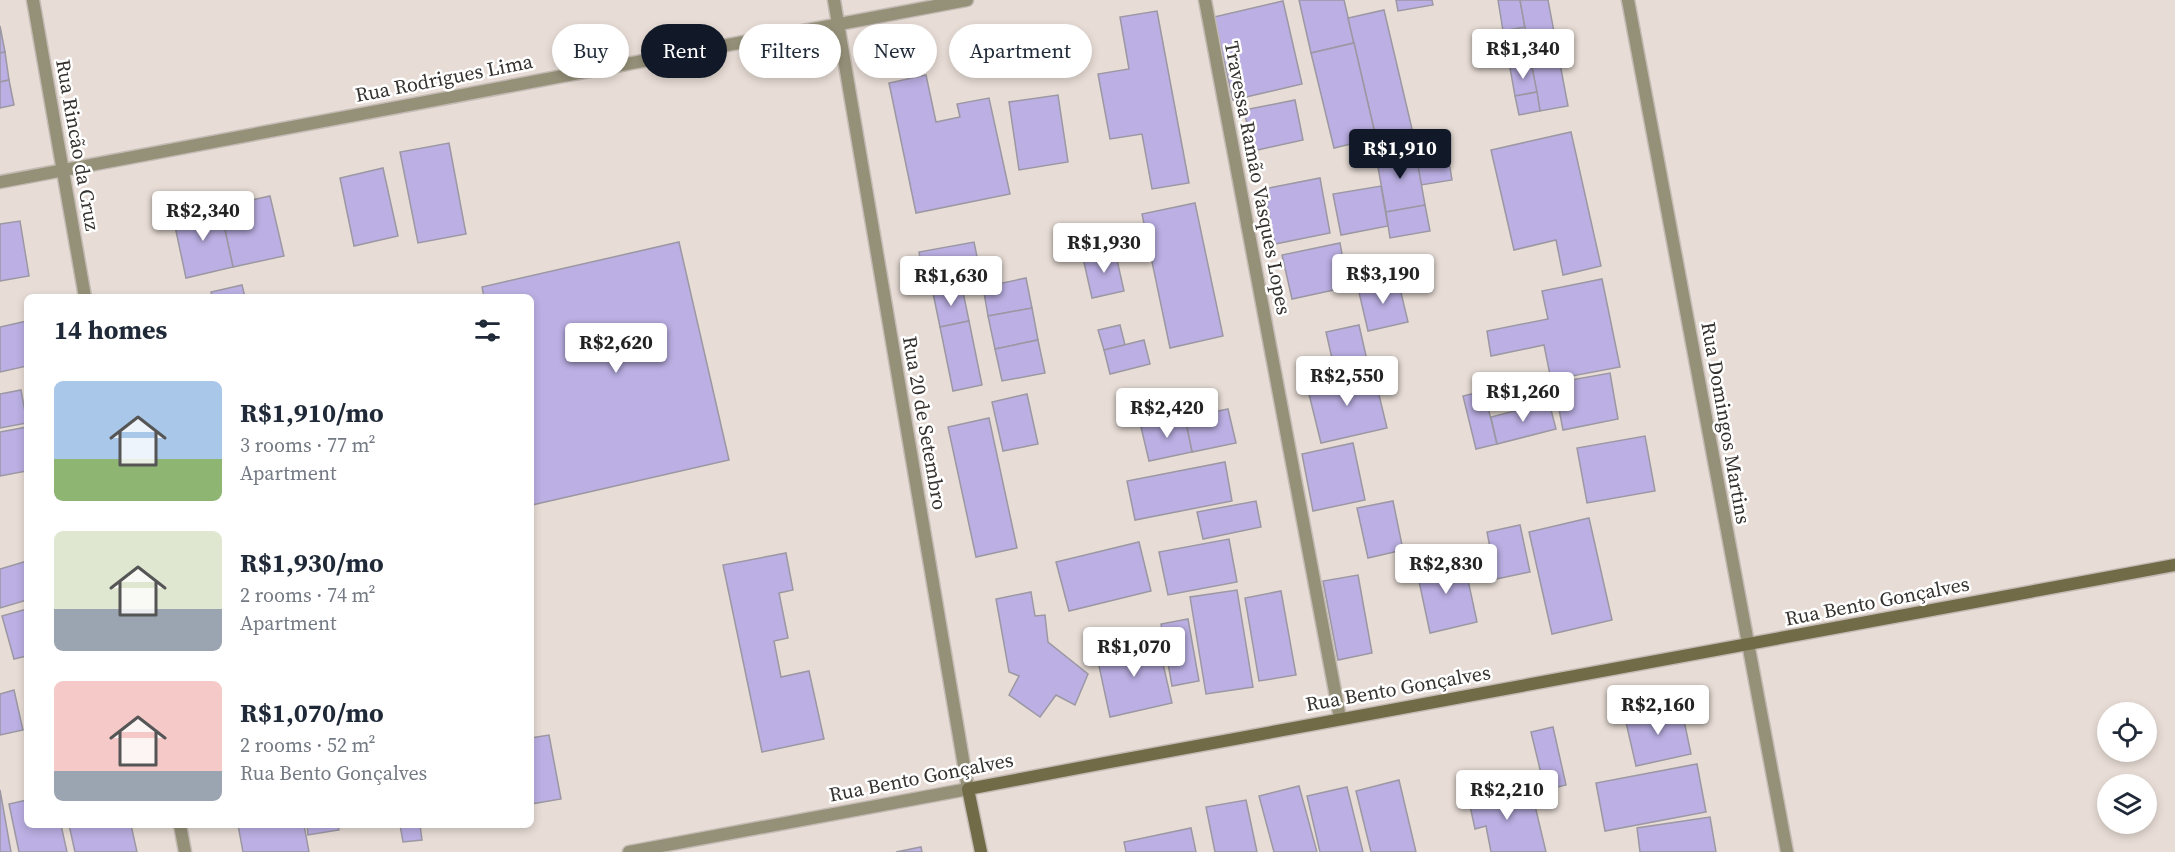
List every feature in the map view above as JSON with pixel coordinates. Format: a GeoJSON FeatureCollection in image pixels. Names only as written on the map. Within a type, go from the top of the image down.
{"type":"FeatureCollection","features":[{"type":"Feature","properties":{"kind":"main road","name":"Rua Bento Gonçalves"},"geometry":{"type":"LineString","coordinates":[[968,789],[1340,718],[2175,565]]}},
{"type":"Feature","properties":{"kind":"main road","name":"Rua 20 de Setembro"},"geometry":{"type":"LineString","coordinates":[[968,789],[981,852]]}},
{"type":"Feature","properties":{"kind":"street","name":"Rua Rincão da Cruz"},"geometry":{"type":"LineString","coordinates":[[33,0],[84,294]]}},
{"type":"Feature","properties":{"kind":"street","name":"Rua 20 de Setembro"},"geometry":{"type":"LineString","coordinates":[[834,0],[837,24]]}},
{"type":"Feature","properties":{"kind":"street","name":"Rua Rodrigues Lima"},"geometry":{"type":"LineString","coordinates":[[837,24],[967,0]]}},
{"type":"Feature","properties":{"kind":"street","name":"Travessa Ramão Vasques Lopes"},"geometry":{"type":"LineString","coordinates":[[1204,0],[1340,718]]}},
{"type":"Feature","properties":{"kind":"street","name":"Rua Domingos Martins"},"geometry":{"type":"LineString","coordinates":[[1628,0],[1786,852]]}},
{"type":"Feature","properties":{"kind":"street","name":"Rua Rodrigues Lima"},"geometry":{"type":"LineString","coordinates":[[0,182],[739,42]]}},
{"type":"Feature","properties":{"kind":"street","name":"Rua 20 de Setembro"},"geometry":{"type":"LineString","coordinates":[[841,47],[968,789]]}},
{"type":"Feature","properties":{"kind":"street","name":"Rua Bento Gonçalves"},"geometry":{"type":"LineString","coordinates":[[629,852],[968,789]]}},
{"type":"Feature","properties":{"kind":"street"},"geometry":{"type":"LineString","coordinates":[[181,828],[185,852]]}},
{"type":"Feature","properties":{"kind":"building"},"geometry":{"type":"Polygon","coordinates":[[[1299,0],[1344,0],[1354,43],[1311,53],[1299,0]]]}},
{"type":"Feature","properties":{"kind":"building"},"geometry":{"type":"Polygon","coordinates":[[[1396,0],[1432,0],[1433,5],[1398,11],[1396,0]]]}},
{"type":"Feature","properties":{"kind":"building"},"geometry":{"type":"Polygon","coordinates":[[[1498,0],[1520,0],[1525,27],[1503,31],[1498,0]]]}},
{"type":"Feature","properties":{"kind":"building"},"geometry":{"type":"Polygon","coordinates":[[[1520,0],[1548,0],[1568,106],[1540,111],[1520,0]]]}},
{"type":"Feature","properties":{"kind":"building"},"geometry":{"type":"Polygon","coordinates":[[[1283,1],[1302,84],[1233,100],[1214,17],[1283,1]]]}},
{"type":"Feature","properties":{"kind":"building"},"geometry":{"type":"Polygon","coordinates":[[[1384,10],[1412,129],[1376,138],[1348,18],[1384,10]]]}},
{"type":"Feature","properties":{"kind":"building"},"geometry":{"type":"Polygon","coordinates":[[[1157,11],[1189,183],[1152,189],[1142,134],[1110,139],[1098,74],[1129,69],[1120,17],[1157,11]]]}},
{"type":"Feature","properties":{"kind":"building"},"geometry":{"type":"Polygon","coordinates":[[[0,26],[5,52],[0,53],[0,26]]]}},
{"type":"Feature","properties":{"kind":"building"},"geometry":{"type":"Polygon","coordinates":[[[1525,27],[1531,63],[1510,68],[1503,31],[1525,27]]]}},
{"type":"Feature","properties":{"kind":"building"},"geometry":{"type":"Polygon","coordinates":[[[1354,43],[1376,138],[1334,148],[1311,53],[1354,43]]]}},
{"type":"Feature","properties":{"kind":"building"},"geometry":{"type":"Polygon","coordinates":[[[5,52],[9,80],[0,82],[0,53],[5,52]]]}},
{"type":"Feature","properties":{"kind":"building"},"geometry":{"type":"Polygon","coordinates":[[[1531,63],[1537,92],[1515,96],[1510,68],[1531,63]]]}},
{"type":"Feature","properties":{"kind":"building"},"geometry":{"type":"Polygon","coordinates":[[[912,78],[927,78],[936,122],[960,117],[957,104],[989,98],[1010,194],[916,213],[889,83],[912,78]]]}},
{"type":"Feature","properties":{"kind":"building"},"geometry":{"type":"Polygon","coordinates":[[[9,80],[14,105],[0,108],[0,82],[9,80]]]}},
{"type":"Feature","properties":{"kind":"building"},"geometry":{"type":"Polygon","coordinates":[[[1537,92],[1540,111],[1519,115],[1515,96],[1537,92]]]}},
{"type":"Feature","properties":{"kind":"building"},"geometry":{"type":"Polygon","coordinates":[[[1058,95],[1068,162],[1019,170],[1009,102],[1058,95]]]}},
{"type":"Feature","properties":{"kind":"building"},"geometry":{"type":"Polygon","coordinates":[[[1295,100],[1303,140],[1253,151],[1244,110],[1295,100]]]}},
{"type":"Feature","properties":{"kind":"building"},"geometry":{"type":"Polygon","coordinates":[[[1571,132],[1601,266],[1563,275],[1556,240],[1514,250],[1491,150],[1571,132]]]}},
{"type":"Feature","properties":{"kind":"building"},"geometry":{"type":"Polygon","coordinates":[[[449,143],[466,234],[418,243],[400,152],[449,143]]]}},
{"type":"Feature","properties":{"kind":"building"},"geometry":{"type":"Polygon","coordinates":[[[1446,144],[1452,180],[1421,185],[1415,149],[1446,144]]]}},
{"type":"Feature","properties":{"kind":"building"},"geometry":{"type":"Polygon","coordinates":[[[1415,149],[1425,205],[1386,212],[1376,156],[1415,149]]]}},
{"type":"Feature","properties":{"kind":"building"},"geometry":{"type":"Polygon","coordinates":[[[383,168],[398,236],[354,246],[340,178],[383,168]]]}},
{"type":"Feature","properties":{"kind":"building"},"geometry":{"type":"Polygon","coordinates":[[[1320,178],[1330,233],[1275,244],[1264,189],[1320,178]]]}},
{"type":"Feature","properties":{"kind":"building"},"geometry":{"type":"Polygon","coordinates":[[[1381,186],[1388,226],[1341,235],[1333,194],[1381,186]]]}},
{"type":"Feature","properties":{"kind":"building"},"geometry":{"type":"Polygon","coordinates":[[[270,196],[284,256],[233,267],[220,207],[270,196]]]}},
{"type":"Feature","properties":{"kind":"building"},"geometry":{"type":"Polygon","coordinates":[[[1195,203],[1223,336],[1170,348],[1142,214],[1195,203]]]}},
{"type":"Feature","properties":{"kind":"building"},"geometry":{"type":"Polygon","coordinates":[[[1425,205],[1430,231],[1390,238],[1386,212],[1425,205]]]}},
{"type":"Feature","properties":{"kind":"building"},"geometry":{"type":"Polygon","coordinates":[[[220,207],[233,267],[186,278],[173,217],[220,207]]]}},
{"type":"Feature","properties":{"kind":"building"},"geometry":{"type":"Polygon","coordinates":[[[20,221],[29,276],[0,281],[0,224],[20,221]]]}},
{"type":"Feature","properties":{"kind":"building"},"geometry":{"type":"Polygon","coordinates":[[[679,242],[729,460],[534,505],[534,294],[483,294],[482,287],[679,242]]]}},
{"type":"Feature","properties":{"kind":"building"},"geometry":{"type":"Polygon","coordinates":[[[974,242],[981,276],[925,287],[919,252],[974,242]]]}},
{"type":"Feature","properties":{"kind":"building"},"geometry":{"type":"Polygon","coordinates":[[[1340,243],[1348,287],[1292,299],[1282,255],[1340,243]]]}},
{"type":"Feature","properties":{"kind":"building"},"geometry":{"type":"Polygon","coordinates":[[[1115,251],[1124,291],[1092,298],[1083,258],[1115,251]]]}},
{"type":"Feature","properties":{"kind":"building"},"geometry":{"type":"Polygon","coordinates":[[[1026,278],[1032,308],[988,316],[983,287],[1026,278]]]}},
{"type":"Feature","properties":{"kind":"building"},"geometry":{"type":"Polygon","coordinates":[[[1602,279],[1620,367],[1551,380],[1544,345],[1491,356],[1487,331],[1548,319],[1542,291],[1602,279]]]}},
{"type":"Feature","properties":{"kind":"building"},"geometry":{"type":"Polygon","coordinates":[[[1398,280],[1408,322],[1368,331],[1358,288],[1398,280]]]}},
{"type":"Feature","properties":{"kind":"building"},"geometry":{"type":"Polygon","coordinates":[[[242,285],[244,294],[211,294],[211,292],[242,285]]]}},
{"type":"Feature","properties":{"kind":"building"},"geometry":{"type":"Polygon","coordinates":[[[962,287],[969,321],[940,327],[933,293],[962,287]]]}},
{"type":"Feature","properties":{"kind":"building"},"geometry":{"type":"Polygon","coordinates":[[[1032,308],[1038,340],[995,349],[988,316],[1032,308]]]}},
{"type":"Feature","properties":{"kind":"building"},"geometry":{"type":"Polygon","coordinates":[[[969,321],[982,385],[953,391],[940,327],[969,321]]]}},
{"type":"Feature","properties":{"kind":"building"},"geometry":{"type":"Polygon","coordinates":[[[24,322],[24,367],[0,372],[0,327],[24,322]]]}},
{"type":"Feature","properties":{"kind":"building"},"geometry":{"type":"Polygon","coordinates":[[[1120,325],[1125,345],[1104,350],[1098,330],[1120,325]]]}},
{"type":"Feature","properties":{"kind":"building"},"geometry":{"type":"Polygon","coordinates":[[[1359,325],[1369,369],[1336,376],[1326,332],[1359,325]]]}},
{"type":"Feature","properties":{"kind":"building"},"geometry":{"type":"Polygon","coordinates":[[[1038,340],[1045,373],[1002,381],[995,349],[1038,340]]]}},
{"type":"Feature","properties":{"kind":"building"},"geometry":{"type":"Polygon","coordinates":[[[1144,340],[1150,364],[1110,374],[1104,350],[1144,340]]]}},
{"type":"Feature","properties":{"kind":"building"},"geometry":{"type":"Polygon","coordinates":[[[1373,370],[1387,428],[1321,443],[1307,386],[1373,370]]]}},
{"type":"Feature","properties":{"kind":"building"},"geometry":{"type":"Polygon","coordinates":[[[1610,373],[1618,419],[1563,430],[1554,383],[1610,373]]]}},
{"type":"Feature","properties":{"kind":"building"},"geometry":{"type":"Polygon","coordinates":[[[21,390],[24,424],[0,428],[0,394],[21,390]]]}},
{"type":"Feature","properties":{"kind":"building"},"geometry":{"type":"Polygon","coordinates":[[[1484,391],[1497,444],[1476,449],[1463,396],[1484,391]]]}},
{"type":"Feature","properties":{"kind":"building"},"geometry":{"type":"Polygon","coordinates":[[[1027,394],[1038,444],[1003,451],[992,402],[1027,394]]]}},
{"type":"Feature","properties":{"kind":"building"},"geometry":{"type":"Polygon","coordinates":[[[1549,402],[1556,429],[1497,444],[1491,417],[1549,402]]]}},
{"type":"Feature","properties":{"kind":"building"},"geometry":{"type":"Polygon","coordinates":[[[1228,409],[1236,443],[1192,452],[1185,418],[1228,409]]]}},
{"type":"Feature","properties":{"kind":"building"},"geometry":{"type":"Polygon","coordinates":[[[989,418],[1017,548],[976,557],[948,427],[989,418]]]}},
{"type":"Feature","properties":{"kind":"building"},"geometry":{"type":"Polygon","coordinates":[[[1185,418],[1192,452],[1149,461],[1141,427],[1185,418]]]}},
{"type":"Feature","properties":{"kind":"building"},"geometry":{"type":"Polygon","coordinates":[[[24,428],[24,472],[0,476],[0,432],[24,428]]]}},
{"type":"Feature","properties":{"kind":"building"},"geometry":{"type":"Polygon","coordinates":[[[1645,436],[1655,491],[1587,503],[1577,448],[1645,436]]]}},
{"type":"Feature","properties":{"kind":"building"},"geometry":{"type":"Polygon","coordinates":[[[1353,443],[1365,500],[1313,511],[1302,454],[1353,443]]]}},
{"type":"Feature","properties":{"kind":"building"},"geometry":{"type":"Polygon","coordinates":[[[1225,462],[1232,501],[1135,520],[1127,481],[1225,462]]]}},
{"type":"Feature","properties":{"kind":"building"},"geometry":{"type":"Polygon","coordinates":[[[1256,501],[1261,527],[1203,539],[1197,512],[1256,501]]]}},
{"type":"Feature","properties":{"kind":"building"},"geometry":{"type":"Polygon","coordinates":[[[1393,501],[1403,550],[1368,558],[1357,508],[1393,501]]]}},
{"type":"Feature","properties":{"kind":"building"},"geometry":{"type":"Polygon","coordinates":[[[1589,518],[1612,620],[1552,634],[1529,532],[1589,518]]]}},
{"type":"Feature","properties":{"kind":"building"},"geometry":{"type":"Polygon","coordinates":[[[1520,525],[1530,572],[1496,579],[1487,532],[1520,525]]]}},
{"type":"Feature","properties":{"kind":"building"},"geometry":{"type":"Polygon","coordinates":[[[1229,539],[1237,582],[1168,595],[1159,552],[1229,539]]]}},
{"type":"Feature","properties":{"kind":"building"},"geometry":{"type":"Polygon","coordinates":[[[1139,542],[1151,591],[1069,611],[1056,562],[1139,542]]]}},
{"type":"Feature","properties":{"kind":"building"},"geometry":{"type":"Polygon","coordinates":[[[786,553],[793,590],[779,593],[788,638],[774,641],[781,677],[809,671],[824,739],[762,752],[723,565],[786,553]]]}},
{"type":"Feature","properties":{"kind":"building"},"geometry":{"type":"Polygon","coordinates":[[[1463,557],[1477,622],[1430,633],[1416,567],[1463,557]]]}},
{"type":"Feature","properties":{"kind":"building"},"geometry":{"type":"Polygon","coordinates":[[[24,562],[24,601],[0,608],[0,569],[24,562]]]}},
{"type":"Feature","properties":{"kind":"building"},"geometry":{"type":"Polygon","coordinates":[[[1358,575],[1372,653],[1338,660],[1323,581],[1358,575]]]}},
{"type":"Feature","properties":{"kind":"building"},"geometry":{"type":"Polygon","coordinates":[[[1237,590],[1253,687],[1206,694],[1190,597],[1237,590]]]}},
{"type":"Feature","properties":{"kind":"building"},"geometry":{"type":"Polygon","coordinates":[[[1281,591],[1296,675],[1259,681],[1245,598],[1281,591]]]}},
{"type":"Feature","properties":{"kind":"building"},"geometry":{"type":"Polygon","coordinates":[[[1031,592],[1035,616],[1045,615],[1048,642],[1088,674],[1075,705],[1056,695],[1040,717],[1009,695],[1019,676],[1009,672],[996,599],[1031,592]]]}},
{"type":"Feature","properties":{"kind":"building"},"geometry":{"type":"Polygon","coordinates":[[[24,610],[24,657],[14,659],[2,616],[24,610]]]}},
{"type":"Feature","properties":{"kind":"building"},"geometry":{"type":"Polygon","coordinates":[[[1188,619],[1199,681],[1172,686],[1161,624],[1188,619]]]}},
{"type":"Feature","properties":{"kind":"building"},"geometry":{"type":"Polygon","coordinates":[[[1157,638],[1172,703],[1110,717],[1096,652],[1157,638]]]}},
{"type":"Feature","properties":{"kind":"building"},"geometry":{"type":"Polygon","coordinates":[[[14,690],[23,730],[0,735],[0,694],[14,690]]]}},
{"type":"Feature","properties":{"kind":"building"},"geometry":{"type":"Polygon","coordinates":[[[1681,706],[1691,754],[1636,766],[1625,718],[1681,706]]]}},
{"type":"Feature","properties":{"kind":"building"},"geometry":{"type":"Polygon","coordinates":[[[1553,727],[1566,785],[1545,790],[1531,732],[1553,727]]]}},
{"type":"Feature","properties":{"kind":"building"},"geometry":{"type":"Polygon","coordinates":[[[549,735],[561,799],[534,804],[534,738],[549,735]]]}},
{"type":"Feature","properties":{"kind":"building"},"geometry":{"type":"Polygon","coordinates":[[[1697,764],[1706,812],[1605,831],[1596,783],[1697,764]]]}},
{"type":"Feature","properties":{"kind":"building"},"geometry":{"type":"Polygon","coordinates":[[[1399,780],[1416,852],[1371,852],[1356,791],[1399,780]]]}},
{"type":"Feature","properties":{"kind":"building"},"geometry":{"type":"Polygon","coordinates":[[[1499,785],[1503,800],[1532,793],[1546,852],[1491,852],[1486,826],[1475,829],[1467,792],[1499,785]]]}},
{"type":"Feature","properties":{"kind":"building"},"geometry":{"type":"Polygon","coordinates":[[[1299,786],[1317,852],[1274,852],[1259,796],[1299,786]]]}},
{"type":"Feature","properties":{"kind":"building"},"geometry":{"type":"Polygon","coordinates":[[[1347,787],[1363,852],[1320,852],[1307,796],[1347,787]]]}},
{"type":"Feature","properties":{"kind":"building"},"geometry":{"type":"Polygon","coordinates":[[[0,790],[11,852],[0,852],[0,790]]]}},
{"type":"Feature","properties":{"kind":"building"},"geometry":{"type":"Polygon","coordinates":[[[1246,800],[1257,852],[1215,852],[1206,807],[1246,800]]]}},
{"type":"Feature","properties":{"kind":"building"},"geometry":{"type":"Polygon","coordinates":[[[24,801],[24,828],[62,828],[67,852],[19,852],[9,804],[24,801]]]}},
{"type":"Feature","properties":{"kind":"building"},"geometry":{"type":"Polygon","coordinates":[[[1710,817],[1716,852],[1640,852],[1637,828],[1710,817]]]}},
{"type":"Feature","properties":{"kind":"building"},"geometry":{"type":"Polygon","coordinates":[[[70,828],[132,828],[137,852],[75,852],[70,828]]]}},
{"type":"Feature","properties":{"kind":"building"},"geometry":{"type":"Polygon","coordinates":[[[239,828],[305,828],[309,852],[243,852],[239,828]]]}},
{"type":"Feature","properties":{"kind":"building"},"geometry":{"type":"Polygon","coordinates":[[[307,828],[339,828],[339,830],[308,835],[307,828]]]}},
{"type":"Feature","properties":{"kind":"building"},"geometry":{"type":"Polygon","coordinates":[[[401,828],[420,828],[422,840],[403,842],[401,828]]]}},
{"type":"Feature","properties":{"kind":"building"},"geometry":{"type":"Polygon","coordinates":[[[1191,828],[1196,852],[1126,852],[1124,842],[1191,828]]]}},
{"type":"Feature","properties":{"kind":"building"},"geometry":{"type":"Polygon","coordinates":[[[921,847],[922,852],[896,852],[921,847]]]}}]}
